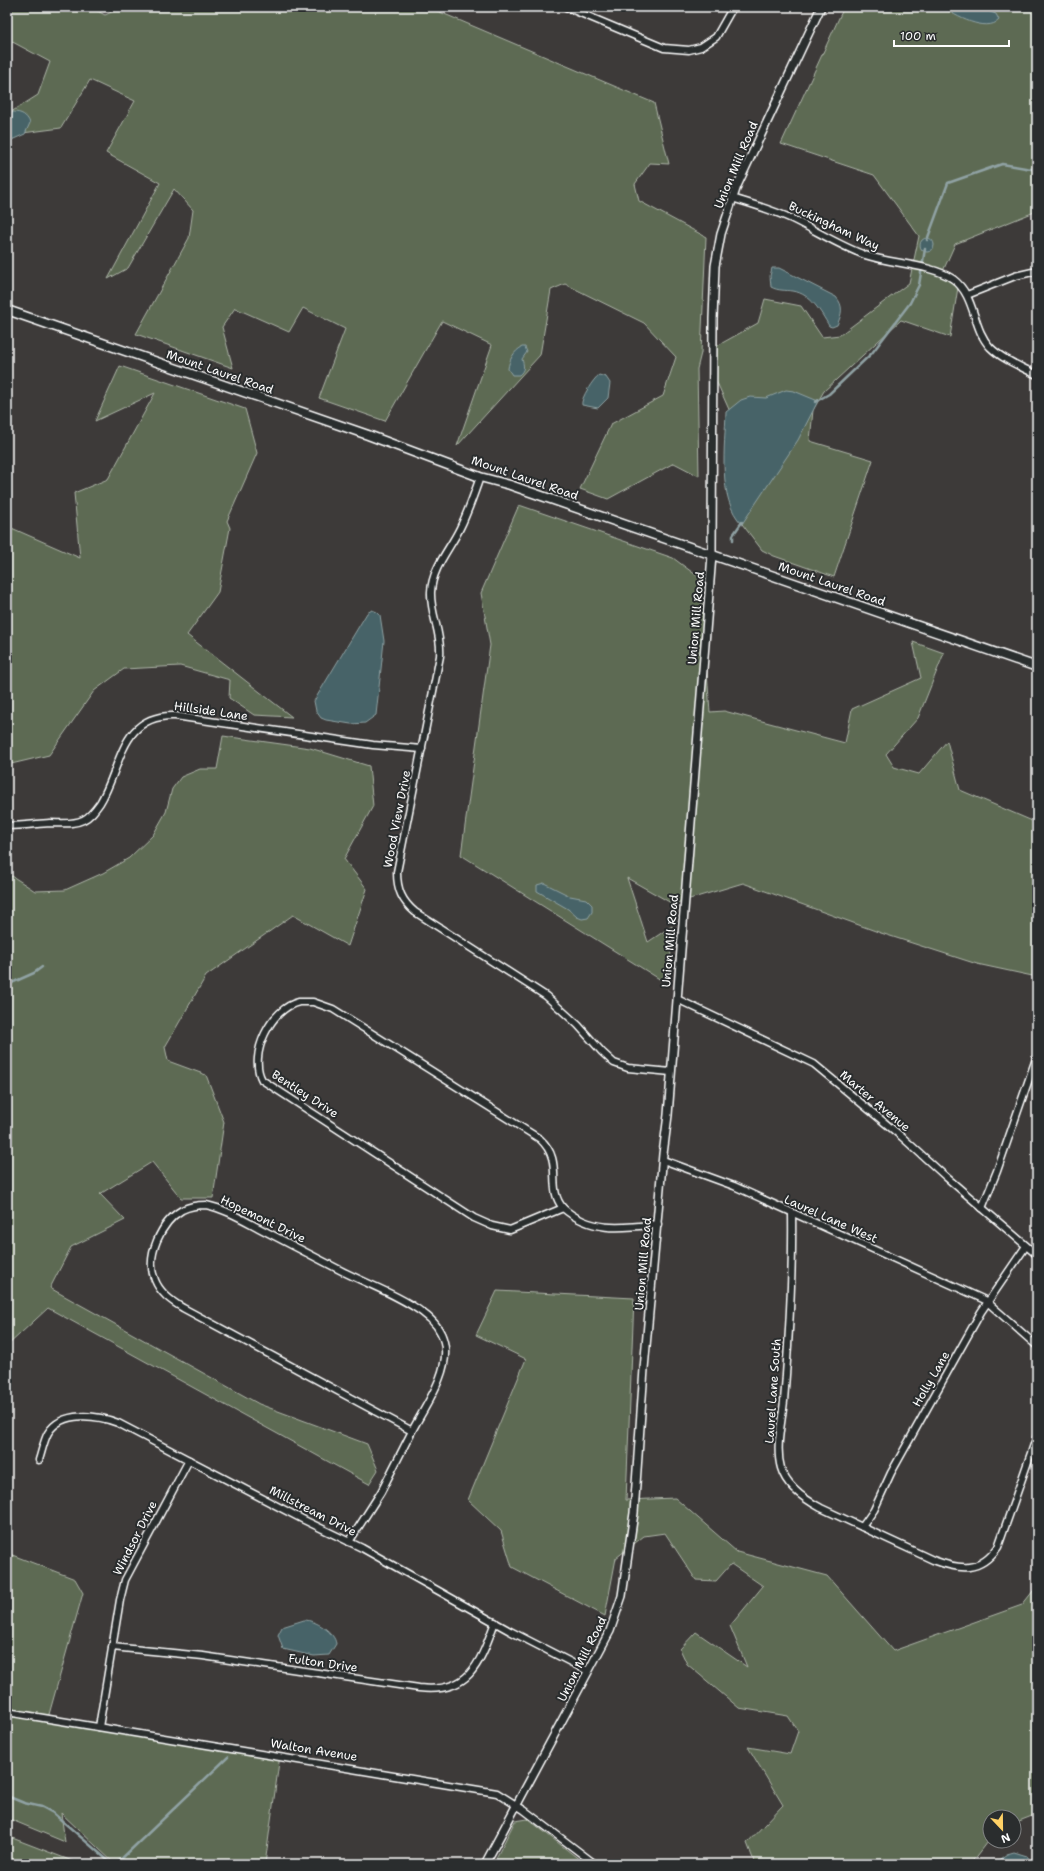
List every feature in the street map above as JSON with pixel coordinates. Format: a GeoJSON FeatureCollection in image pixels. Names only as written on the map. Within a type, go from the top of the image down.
{"type":"FeatureCollection","features":[{"type":"Feature","properties":{"kind":"main road","name":"Mount Laurel Road"},"geometry":{"type":"LineString","coordinates":[[7,310],[368,435],[480,477],[510,485],[1037,667]]}},
{"type":"Feature","properties":{"kind":"street"},"geometry":{"type":"LineString","coordinates":[[566,7],[657,46],[689,50],[701,47],[716,37],[733,7]]}},
{"type":"Feature","properties":{"kind":"street","name":"Union Mill Road"},"geometry":{"type":"LineString","coordinates":[[485,1864],[610,1631],[622,1596],[626,1576],[634,1513],[644,1369],[671,1072],[712,555],[713,292],[715,266],[721,234],[732,198],[821,7]]}},
{"type":"Feature","properties":{"kind":"street","name":"Buckingham Way"},"geometry":{"type":"LineString","coordinates":[[732,198],[777,212],[866,255],[943,274],[960,285],[967,295],[983,335],[990,347],[1004,357],[1037,375]]}},
{"type":"Feature","properties":{"kind":"street"},"geometry":{"type":"LineString","coordinates":[[967,295],[1015,276],[1037,271]]}},
{"type":"Feature","properties":{"kind":"street","name":"Wood View Drive"},"geometry":{"type":"LineString","coordinates":[[480,477],[460,528],[438,566],[432,584],[431,602],[441,647],[397,872],[398,888],[404,901],[428,921],[546,996],[614,1063],[628,1068],[671,1072]]}},
{"type":"Feature","properties":{"kind":"street","name":"Hillside Lane"},"geometry":{"type":"LineString","coordinates":[[7,826],[77,822],[88,817],[102,799],[130,735],[143,723],[163,716],[175,716],[374,745],[422,750]]}},
{"type":"Feature","properties":{"kind":"street","name":"Marter Avenue"},"geometry":{"type":"LineString","coordinates":[[677,999],[814,1064],[902,1137],[1037,1255]]}},
{"type":"Feature","properties":{"kind":"street","name":"Bentley Drive"},"geometry":{"type":"LineString","coordinates":[[306,1001],[327,1006],[540,1139],[550,1149],[553,1155],[556,1198],[563,1208],[510,1230],[492,1226],[474,1218],[262,1080],[257,1068],[258,1052],[271,1024],[280,1011],[292,1003],[306,1001]]}},
{"type":"Feature","properties":{"kind":"street"},"geometry":{"type":"LineString","coordinates":[[982,1208],[998,1171],[1037,1056]]}},
{"type":"Feature","properties":{"kind":"street","name":"Laurel Lane West"},"geometry":{"type":"LineString","coordinates":[[663,1160],[720,1180],[985,1300],[1037,1346]]}},
{"type":"Feature","properties":{"kind":"street","name":"Hopemont Drive"},"geometry":{"type":"LineString","coordinates":[[348,1542],[381,1492],[440,1378],[444,1365],[445,1353],[444,1341],[439,1329],[432,1319],[410,1305],[219,1208],[206,1205],[194,1206],[182,1210],[171,1218],[157,1241],[153,1254],[152,1267],[154,1280],[161,1291],[170,1300],[211,1324],[412,1431]]}},
{"type":"Feature","properties":{"kind":"street"},"geometry":{"type":"LineString","coordinates":[[563,1208],[576,1218],[597,1226],[625,1228],[658,1224]]}},
{"type":"Feature","properties":{"kind":"street","name":"Laurel Lane South"},"geometry":{"type":"LineString","coordinates":[[792,1213],[793,1266],[784,1401],[779,1447],[781,1467],[790,1485],[804,1498],[820,1508],[924,1556],[951,1566],[969,1567],[984,1562],[995,1552],[1005,1532],[1037,1436]]}},
{"type":"Feature","properties":{"kind":"street","name":"Holly Lane"},"geometry":{"type":"LineString","coordinates":[[862,1527],[874,1510],[891,1472],[981,1312],[1026,1246]]}},
{"type":"Feature","properties":{"kind":"street","name":"Millstream Drive"},"geometry":{"type":"LineString","coordinates":[[39,1460],[48,1434],[55,1424],[63,1420],[84,1416],[96,1416],[118,1423],[348,1542],[588,1671]]}},
{"type":"Feature","properties":{"kind":"street","name":"Windsor Drive"},"geometry":{"type":"LineString","coordinates":[[99,1727],[120,1600],[125,1580],[189,1460]]}},
{"type":"Feature","properties":{"kind":"street","name":"Fulton Drive"},"geometry":{"type":"LineString","coordinates":[[112,1647],[203,1656],[420,1688],[439,1689],[464,1679],[476,1666],[481,1659],[495,1622]]}},
{"type":"Feature","properties":{"kind":"street","name":"Walton Avenue"},"geometry":{"type":"LineString","coordinates":[[7,1712],[476,1788],[497,1793],[517,1805],[595,1864]]}},
{"type":"Feature","properties":{"kind":"green space"},"geometry":{"type":"Polygon","coordinates":[[[7,7],[90,7],[105,15],[123,7],[428,7],[654,103],[669,164],[650,163],[635,184],[639,201],[706,237],[701,353],[697,369],[699,476],[674,463],[608,499],[580,489],[611,424],[663,396],[676,357],[644,323],[565,284],[551,290],[540,355],[457,446],[492,345],[442,321],[385,421],[319,398],[345,329],[303,308],[289,332],[235,308],[222,327],[233,368],[136,334],[189,238],[193,210],[174,189],[128,268],[108,279],[160,183],[106,153],[135,101],[90,80],[61,128],[7,135],[7,112],[11,112],[38,95],[50,62],[7,39],[7,7]]]}},
{"type":"Feature","properties":{"kind":"green space"},"geometry":{"type":"Polygon","coordinates":[[[844,7],[1037,7],[1037,211],[955,244],[943,271],[959,281],[950,337],[901,320],[824,391],[813,410],[810,441],[873,460],[834,577],[774,556],[762,550],[739,520],[735,423],[715,378],[715,347],[758,323],[765,299],[801,306],[822,337],[840,335],[909,283],[919,236],[874,175],[781,144],[844,7]]]}},
{"type":"Feature","properties":{"kind":"green space"},"geometry":{"type":"Polygon","coordinates":[[[120,366],[245,409],[257,453],[227,521],[230,528],[218,592],[187,635],[292,717],[254,715],[229,698],[230,680],[180,666],[124,669],[94,691],[49,755],[7,765],[7,526],[80,558],[74,493],[108,479],[155,393],[95,421],[120,366]]]}},
{"type":"Feature","properties":{"kind":"green space"},"geometry":{"type":"Polygon","coordinates":[[[519,505],[673,558],[700,578],[710,712],[724,711],[845,743],[852,709],[921,678],[913,642],[944,653],[918,718],[886,754],[894,767],[919,774],[947,741],[960,790],[1037,823],[1037,977],[977,964],[881,933],[743,883],[673,904],[627,878],[648,942],[672,926],[669,985],[461,855],[490,645],[481,593],[519,505]]]}},
{"type":"Feature","properties":{"kind":"green space"},"geometry":{"type":"Polygon","coordinates":[[[223,736],[310,748],[369,766],[373,806],[344,859],[367,889],[348,946],[293,915],[206,976],[165,1047],[168,1061],[206,1075],[224,1122],[213,1198],[181,1198],[152,1162],[100,1194],[125,1220],[71,1247],[50,1288],[259,1404],[367,1444],[378,1470],[369,1484],[48,1308],[7,1346],[7,877],[12,876],[35,891],[65,890],[103,873],[129,858],[153,835],[166,812],[172,789],[181,777],[200,769],[217,769],[223,736]]]}},
{"type":"Feature","properties":{"kind":"green space"},"geometry":{"type":"Polygon","coordinates":[[[497,1291],[634,1298],[626,1500],[675,1498],[737,1552],[827,1576],[893,1651],[1022,1605],[1037,1586],[1037,1814],[1022,1820],[1022,1809],[982,1809],[982,1848],[970,1864],[755,1864],[747,1843],[783,1805],[748,1747],[790,1754],[798,1731],[788,1716],[739,1708],[687,1664],[680,1649],[696,1632],[747,1667],[730,1626],[763,1586],[731,1564],[716,1581],[696,1580],[665,1533],[644,1536],[616,1558],[605,1616],[512,1567],[501,1531],[468,1500],[526,1359],[476,1335],[497,1291]]]}},
{"type":"Feature","properties":{"kind":"green space"},"geometry":{"type":"Polygon","coordinates":[[[7,1553],[75,1579],[83,1593],[48,1718],[280,1755],[265,1864],[115,1864],[61,1813],[65,1842],[7,1818],[7,1553]]]}},
{"type":"Feature","properties":{"kind":"green space"},"geometry":{"type":"Polygon","coordinates":[[[528,1819],[585,1864],[493,1864],[515,1821],[528,1819]]]}},
{"type":"Feature","properties":{"kind":"green space"},"geometry":{"type":"Polygon","coordinates":[[[7,1836],[80,1864],[7,1864],[7,1836]]]}},
{"type":"Feature","properties":{"kind":"water"},"geometry":{"type":"Polygon","coordinates":[[[943,7],[977,7],[996,14],[999,20],[994,24],[979,24],[955,15],[943,7]]]}},
{"type":"Feature","properties":{"kind":"water"},"geometry":{"type":"Polygon","coordinates":[[[13,112],[23,114],[30,123],[25,134],[7,142],[7,114],[13,112]]]}},
{"type":"Feature","properties":{"kind":"water"},"geometry":{"type":"Polygon","coordinates":[[[924,238],[930,238],[934,242],[934,248],[930,252],[924,252],[920,248],[920,242],[924,238]]]}},
{"type":"Feature","properties":{"kind":"water"},"geometry":{"type":"Polygon","coordinates":[[[772,268],[779,268],[836,297],[839,300],[841,307],[837,325],[832,327],[829,326],[815,304],[805,296],[793,291],[779,290],[771,287],[770,276],[772,268]]]}},
{"type":"Feature","properties":{"kind":"water"},"geometry":{"type":"Polygon","coordinates":[[[522,347],[525,347],[527,352],[522,359],[524,366],[523,370],[519,375],[512,375],[508,369],[509,362],[514,353],[522,347]]]}},
{"type":"Feature","properties":{"kind":"water"},"geometry":{"type":"Polygon","coordinates":[[[599,375],[606,377],[610,383],[608,398],[598,408],[582,405],[583,398],[588,389],[599,375]]]}},
{"type":"Feature","properties":{"kind":"water"},"geometry":{"type":"Polygon","coordinates":[[[786,390],[794,391],[818,401],[798,440],[742,524],[734,513],[729,501],[726,487],[724,456],[726,412],[741,400],[750,397],[766,398],[786,390]]]}},
{"type":"Feature","properties":{"kind":"water"},"geometry":{"type":"Polygon","coordinates":[[[372,610],[380,615],[384,641],[376,715],[365,723],[351,724],[321,718],[316,711],[314,701],[367,613],[372,610]]]}},
{"type":"Feature","properties":{"kind":"water"},"geometry":{"type":"Polygon","coordinates":[[[544,883],[570,896],[586,899],[592,905],[592,912],[588,918],[582,919],[577,917],[568,909],[537,891],[537,885],[544,883]]]}},
{"type":"Feature","properties":{"kind":"water"},"geometry":{"type":"Polygon","coordinates":[[[304,1620],[319,1624],[332,1635],[336,1644],[329,1655],[314,1656],[283,1649],[278,1635],[282,1627],[304,1620]]]}},
{"type":"Feature","properties":{"kind":"water"},"geometry":{"type":"Polygon","coordinates":[[[1014,1852],[1027,1856],[1033,1864],[993,1864],[1007,1854],[1014,1852]]]}},
{"type":"Feature","properties":{"kind":"waterway"},"geometry":{"type":"LineString","coordinates":[[927,240],[948,183],[1002,164],[1037,170]]}},
{"type":"Feature","properties":{"kind":"waterway"},"geometry":{"type":"LineString","coordinates":[[815,402],[829,394],[872,353],[910,303],[919,285],[925,249]]}},
{"type":"Feature","properties":{"kind":"waterway"},"geometry":{"type":"LineString","coordinates":[[733,540],[733,535],[742,522]]}},
{"type":"Feature","properties":{"kind":"waterway"},"geometry":{"type":"LineString","coordinates":[[7,985],[34,973],[42,967]]}},
{"type":"Feature","properties":{"kind":"waterway"},"geometry":{"type":"LineString","coordinates":[[116,1864],[228,1757]]}},
{"type":"Feature","properties":{"kind":"waterway"},"geometry":{"type":"LineString","coordinates":[[7,1796],[24,1803],[42,1807],[53,1813],[112,1864]]}}]}
